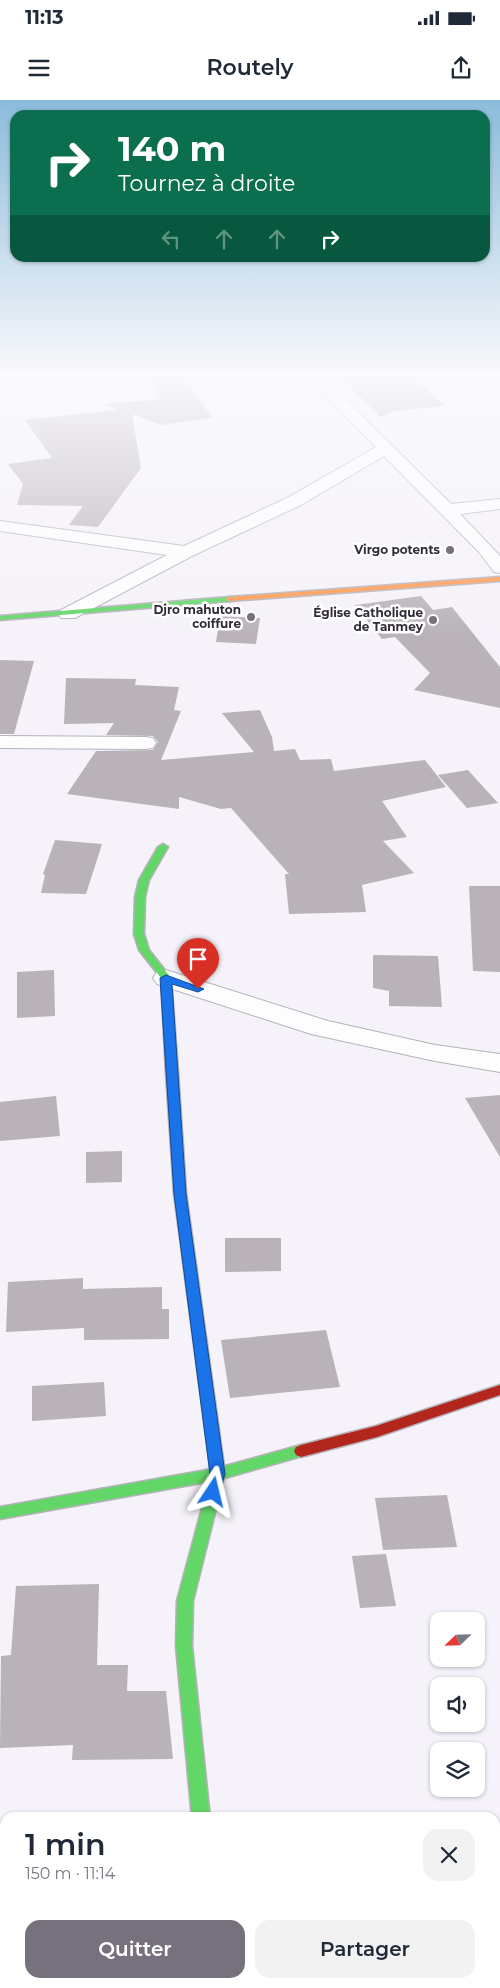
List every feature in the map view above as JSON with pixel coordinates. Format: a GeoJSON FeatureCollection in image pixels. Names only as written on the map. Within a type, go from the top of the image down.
{"type":"FeatureCollection","features":[{"type":"Feature","properties":{"kind":"street"},"geometry":{"type":"LineString","coordinates":[[68,614],[186,552],[296,500],[362,462]]}},
{"type":"Feature","properties":{"kind":"street"},"geometry":{"type":"LineString","coordinates":[[398,462],[486,548],[500,568]]}},
{"type":"Feature","properties":{"kind":"street"},"geometry":{"type":"LineString","coordinates":[[446,510],[500,504]]}},
{"type":"Feature","properties":{"kind":"street"},"geometry":{"type":"LineString","coordinates":[[0,526],[186,552]]}},
{"type":"Feature","properties":{"kind":"street"},"geometry":{"type":"LineString","coordinates":[[0,618],[68,614],[492,578],[500,579]]}},
{"type":"Feature","properties":{"kind":"street"},"geometry":{"type":"LineString","coordinates":[[0,742],[145,743]]}},
{"type":"Feature","properties":{"kind":"street"},"geometry":{"type":"LineString","coordinates":[[162,847],[144,880],[140,897],[139,934],[144,950],[166,978],[321,1028],[435,1053],[500,1063]]}},
{"type":"Feature","properties":{"kind":"street"},"geometry":{"type":"LineString","coordinates":[[166,978],[180,1194],[218,1474],[193,1563],[185,1602],[184,1646],[200,1812]]}},
{"type":"Feature","properties":{"kind":"street"},"geometry":{"type":"LineString","coordinates":[[0,1512],[218,1474],[377,1431],[500,1390]]}},
{"type":"Feature","properties":{"kind":"building"},"geometry":{"type":"Polygon","coordinates":[[[22,462],[140,462],[141,468],[98,527],[69,525],[83,506],[17,505],[23,484],[8,464],[22,462]]]}},
{"type":"Feature","properties":{"kind":"building"},"geometry":{"type":"Polygon","coordinates":[[[421,596],[433,610],[452,607],[500,667],[500,708],[414,690],[430,673],[395,637],[382,639],[355,605],[421,596]]]}},
{"type":"Feature","properties":{"kind":"building"},"geometry":{"type":"Polygon","coordinates":[[[220,616],[260,618],[256,644],[216,642],[220,616]]]}},
{"type":"Feature","properties":{"kind":"building"},"geometry":{"type":"Polygon","coordinates":[[[0,660],[34,661],[14,734],[0,734],[0,660]]]}},
{"type":"Feature","properties":{"kind":"building"},"geometry":{"type":"Polygon","coordinates":[[[66,678],[136,679],[135,685],[179,687],[174,710],[181,711],[161,760],[254,752],[222,713],[260,710],[272,737],[274,751],[295,749],[300,760],[331,759],[334,771],[425,760],[446,787],[382,801],[407,837],[383,841],[414,873],[362,885],[366,912],[289,914],[285,874],[289,874],[231,808],[221,809],[179,797],[179,809],[67,794],[96,751],[153,750],[158,742],[153,736],[106,735],[114,723],[64,724],[66,678]]]}},
{"type":"Feature","properties":{"kind":"building"},"geometry":{"type":"Polygon","coordinates":[[[468,770],[498,803],[467,808],[438,775],[468,770]]]}},
{"type":"Feature","properties":{"kind":"building"},"geometry":{"type":"Polygon","coordinates":[[[55,840],[102,844],[86,894],[41,893],[45,875],[43,874],[55,840]]]}},
{"type":"Feature","properties":{"kind":"building"},"geometry":{"type":"Polygon","coordinates":[[[469,886],[500,886],[500,972],[473,971],[469,886]]]}},
{"type":"Feature","properties":{"kind":"building"},"geometry":{"type":"Polygon","coordinates":[[[373,955],[438,956],[442,1007],[389,1006],[389,991],[373,988],[373,955]]]}},
{"type":"Feature","properties":{"kind":"building"},"geometry":{"type":"Polygon","coordinates":[[[54,970],[55,1016],[17,1018],[17,972],[54,970]]]}},
{"type":"Feature","properties":{"kind":"building"},"geometry":{"type":"Polygon","coordinates":[[[500,1095],[500,1157],[465,1098],[500,1095]]]}},
{"type":"Feature","properties":{"kind":"building"},"geometry":{"type":"Polygon","coordinates":[[[56,1096],[60,1136],[0,1141],[0,1102],[56,1096]]]}},
{"type":"Feature","properties":{"kind":"building"},"geometry":{"type":"Polygon","coordinates":[[[122,1151],[122,1182],[86,1183],[86,1152],[122,1151]]]}},
{"type":"Feature","properties":{"kind":"building"},"geometry":{"type":"Polygon","coordinates":[[[225,1238],[281,1238],[281,1271],[225,1272],[225,1238]]]}},
{"type":"Feature","properties":{"kind":"building"},"geometry":{"type":"Polygon","coordinates":[[[83,1278],[83,1289],[162,1287],[162,1309],[169,1309],[169,1339],[84,1340],[84,1328],[6,1332],[8,1282],[83,1278]]]}},
{"type":"Feature","properties":{"kind":"building"},"geometry":{"type":"Polygon","coordinates":[[[326,1330],[340,1387],[230,1398],[221,1340],[326,1330]]]}},
{"type":"Feature","properties":{"kind":"building"},"geometry":{"type":"Polygon","coordinates":[[[104,1382],[106,1416],[32,1421],[32,1386],[104,1382]]]}},
{"type":"Feature","properties":{"kind":"building"},"geometry":{"type":"Polygon","coordinates":[[[447,1495],[457,1547],[383,1550],[375,1498],[447,1495]]]}},
{"type":"Feature","properties":{"kind":"building"},"geometry":{"type":"Polygon","coordinates":[[[386,1554],[396,1606],[360,1608],[352,1556],[386,1554]]]}},
{"type":"Feature","properties":{"kind":"building"},"geometry":{"type":"Polygon","coordinates":[[[99,1584],[97,1665],[128,1665],[127,1691],[166,1691],[173,1759],[72,1760],[73,1745],[0,1748],[1,1656],[11,1655],[16,1586],[99,1584]]]}},
{"type":"Feature","properties":{"kind":"traffic: fast"},"geometry":{"type":"LineString","coordinates":[[0,618],[229,599]]}},
{"type":"Feature","properties":{"kind":"traffic: fast"},"geometry":{"type":"LineString","coordinates":[[163,847],[144,880],[140,897],[139,934],[144,950],[166,978],[172,1072]]}},
{"type":"Feature","properties":{"kind":"traffic: fast"},"geometry":{"type":"LineString","coordinates":[[0,1513],[218,1474],[301,1451]]}},
{"type":"Feature","properties":{"kind":"traffic: fast"},"geometry":{"type":"LineString","coordinates":[[200,1812],[184,1646],[185,1601],[213,1493]]}},
{"type":"Feature","properties":{"kind":"traffic: slow"},"geometry":{"type":"LineString","coordinates":[[229,599],[500,579]]}},
{"type":"Feature","properties":{"kind":"traffic: slow"},"geometry":{"type":"LineString","coordinates":[[172,1072],[180,1193],[218,1474],[213,1493]]}},
{"type":"Feature","properties":{"kind":"traffic: jam"},"geometry":{"type":"LineString","coordinates":[[301,1451],[377,1431],[500,1390]]}},
{"type":"Feature","properties":{"kind":"place","name":"Virgo potents"},"geometry":{"type":"Point","coordinates":[450,550]}},
{"type":"Feature","properties":{"kind":"place","name":"Djro mahuton coiffure"},"geometry":{"type":"Point","coordinates":[251,617]}},
{"type":"Feature","properties":{"kind":"place","name":"Église Catholique de Tanmey"},"geometry":{"type":"Point","coordinates":[433,620]}},
{"type":"Feature","properties":{"kind":"route"},"geometry":{"type":"LineString","coordinates":[[198,989],[166,978],[180,1194],[218,1474],[213,1492]]}}]}
